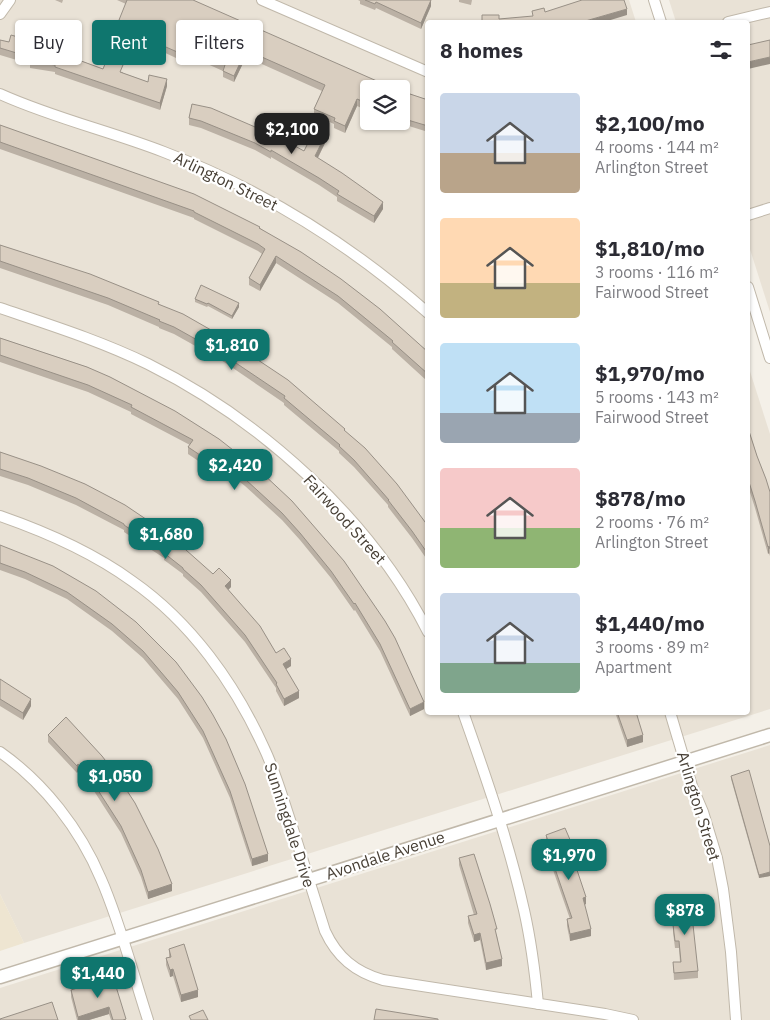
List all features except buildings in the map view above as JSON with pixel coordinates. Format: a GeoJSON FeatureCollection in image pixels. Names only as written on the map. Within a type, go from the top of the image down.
{"type":"FeatureCollection","features":[{"type":"Feature","properties":{"kind":"street"},"geometry":{"type":"LineString","coordinates":[[0,14],[10,0]]}},
{"type":"Feature","properties":{"kind":"street"},"geometry":{"type":"LineString","coordinates":[[262,0],[425,71]]}},
{"type":"Feature","properties":{"kind":"street"},"geometry":{"type":"LineString","coordinates":[[654,0],[660,20]]}},
{"type":"Feature","properties":{"kind":"street"},"geometry":{"type":"LineString","coordinates":[[736,20],[770,12]]}},
{"type":"Feature","properties":{"kind":"street","name":"Arlington Street"},"geometry":{"type":"LineString","coordinates":[[0,94],[60,118],[165,152],[260,196],[309,224],[357,256],[402,290],[425,310]]}},
{"type":"Feature","properties":{"kind":"street"},"geometry":{"type":"LineString","coordinates":[[750,214],[770,208]]}},
{"type":"Feature","properties":{"kind":"street"},"geometry":{"type":"LineString","coordinates":[[750,293],[770,358]]}},
{"type":"Feature","properties":{"kind":"street","name":"Fairwood Street"},"geometry":{"type":"LineString","coordinates":[[0,308],[84,336],[149,364],[223,408],[264,437],[330,498],[362,534],[390,569],[425,627]]}},
{"type":"Feature","properties":{"kind":"street","name":"Sunningdale Drive"},"geometry":{"type":"LineString","coordinates":[[0,516],[54,537],[83,551],[131,580],[154,597],[205,650],[248,715],[264,748],[277,778],[325,931],[331,943],[344,960],[360,972],[383,980],[605,1014],[633,1020]]}},
{"type":"Feature","properties":{"kind":"street"},"geometry":{"type":"LineString","coordinates":[[464,715],[498,819],[524,910],[533,957],[538,1004]]}},
{"type":"Feature","properties":{"kind":"street","name":"Arlington Street"},"geometry":{"type":"LineString","coordinates":[[671,715],[679,738],[684,762],[710,835],[723,889],[731,952],[736,1020]]}},
{"type":"Feature","properties":{"kind":"street","name":"Avondale Avenue"},"geometry":{"type":"LineString","coordinates":[[0,977],[770,735]]}},
{"type":"Feature","properties":{"kind":"street"},"geometry":{"type":"LineString","coordinates":[[0,752],[12,760],[38,784],[64,815],[81,840],[102,879],[148,1020]]}},
{"type":"Feature","properties":{"kind":"shaded area"},"geometry":{"type":"Polygon","coordinates":[[[0,0],[629,0],[635,20],[425,20],[425,715],[750,715],[750,371],[770,434],[770,709],[24,943],[0,894],[0,0]]]}},
{"type":"Feature","properties":{"kind":"shaded area"},"geometry":{"type":"Polygon","coordinates":[[[669,0],[770,0],[770,312],[750,249],[750,20],[675,20],[669,0]]]}},
{"type":"Feature","properties":{"kind":"shaded area"},"geometry":{"type":"Polygon","coordinates":[[[770,745],[770,1020],[0,1020],[0,988],[770,745]]]}},
{"type":"Feature","properties":{"kind":"shaded area"},"geometry":{"type":"Polygon","coordinates":[[[0,894],[24,943],[0,951],[0,894]]]}}]}
